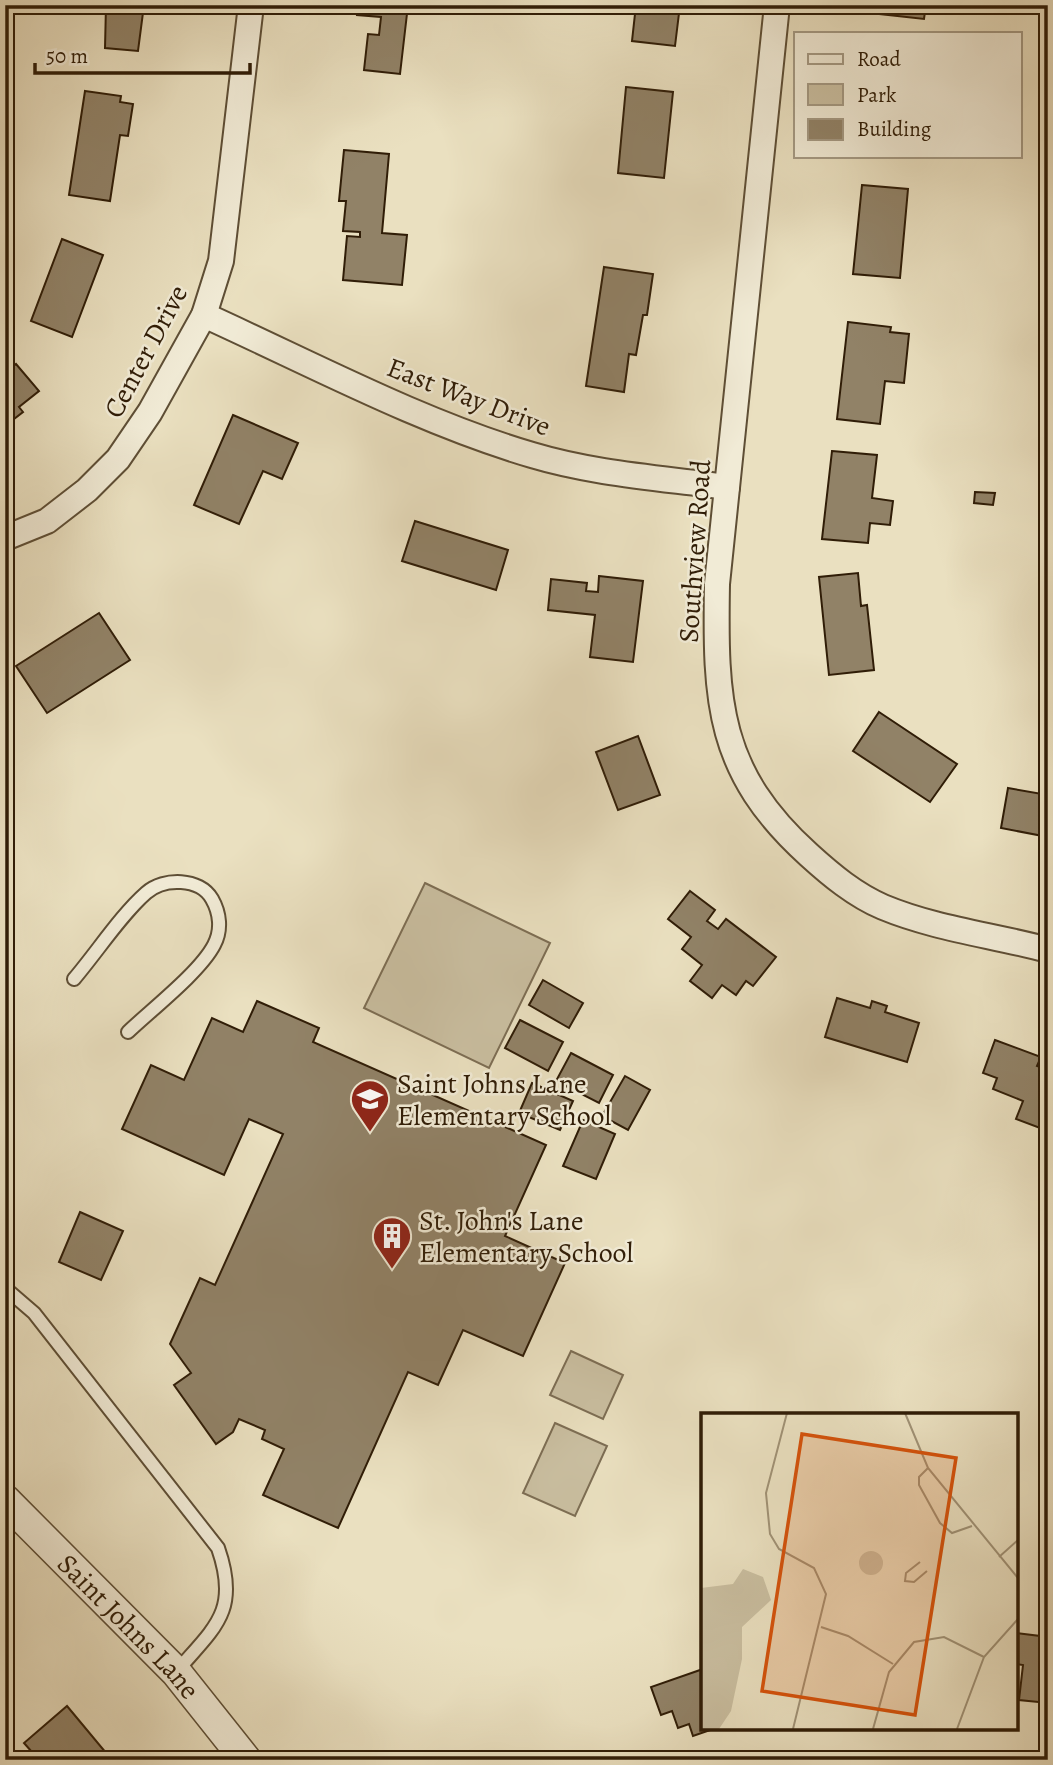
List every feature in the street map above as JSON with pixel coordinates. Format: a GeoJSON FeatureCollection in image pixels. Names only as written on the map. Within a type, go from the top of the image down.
{"type":"FeatureCollection","features":[{"type":"Feature","properties":{"kind":"street","name":"Center Drive"},"geometry":{"type":"LineString","coordinates":[[5,538],[47,521],[87,490],[118,459],[150,412],[204,315],[221,261],[251,5]]}},
{"type":"Feature","properties":{"kind":"street","name":"Southview Road"},"geometry":{"type":"LineString","coordinates":[[777,5],[717,584],[719,680],[723,716],[733,752],[752,792],[776,825],[836,880],[880,906],[932,924],[1048,950]]}},
{"type":"Feature","properties":{"kind":"street","name":"East Way Drive"},"geometry":{"type":"LineString","coordinates":[[204,315],[471,435],[592,469],[727,486]]}},
{"type":"Feature","properties":{"kind":"street","name":"Saint Johns Lane"},"geometry":{"type":"LineString","coordinates":[[5,1500],[176,1672],[247,1760]]}},
{"type":"Feature","properties":{"kind":"lane"},"geometry":{"type":"LineString","coordinates":[[74,979],[147,891],[165,883],[181,882],[197,884],[208,891],[219,921],[214,946],[128,1032]]}},
{"type":"Feature","properties":{"kind":"lane"},"geometry":{"type":"LineString","coordinates":[[5,1288],[34,1313],[218,1548],[227,1574],[227,1600],[215,1627],[176,1672]]}},
{"type":"Feature","properties":{"kind":"green space"},"geometry":{"type":"Polygon","coordinates":[[[425,883],[550,943],[489,1068],[364,1008],[425,883]]]}},
{"type":"Feature","properties":{"kind":"green space"},"geometry":{"type":"Polygon","coordinates":[[[571,1351],[623,1375],[603,1419],[550,1395],[571,1351]]]}},
{"type":"Feature","properties":{"kind":"green space"},"geometry":{"type":"Polygon","coordinates":[[[555,1423],[607,1446],[575,1516],[523,1493],[555,1423]]]}},
{"type":"Feature","properties":{"kind":"building"},"geometry":{"type":"Polygon","coordinates":[[[106,5],[144,5],[138,51],[105,48],[106,5]]]}},
{"type":"Feature","properties":{"kind":"building"},"geometry":{"type":"Polygon","coordinates":[[[358,5],[408,5],[400,74],[364,70],[368,34],[379,35],[381,17],[357,15],[358,5]]]}},
{"type":"Feature","properties":{"kind":"building"},"geometry":{"type":"Polygon","coordinates":[[[636,5],[680,5],[675,46],[632,41],[636,5]]]}},
{"type":"Feature","properties":{"kind":"building"},"geometry":{"type":"Polygon","coordinates":[[[881,5],[926,5],[924,19],[880,14],[881,5]]]}},
{"type":"Feature","properties":{"kind":"building"},"geometry":{"type":"Polygon","coordinates":[[[626,87],[673,92],[664,178],[618,173],[626,87]]]}},
{"type":"Feature","properties":{"kind":"building"},"geometry":{"type":"Polygon","coordinates":[[[85,91],[121,96],[120,102],[133,104],[128,136],[120,135],[110,201],[69,195],[85,91]]]}},
{"type":"Feature","properties":{"kind":"building"},"geometry":{"type":"Polygon","coordinates":[[[344,150],[389,154],[382,233],[407,235],[402,285],[343,280],[347,236],[360,237],[360,232],[343,231],[346,201],[339,201],[344,150]]]}},
{"type":"Feature","properties":{"kind":"building"},"geometry":{"type":"Polygon","coordinates":[[[862,185],[908,189],[900,278],[853,274],[862,185]]]}},
{"type":"Feature","properties":{"kind":"building"},"geometry":{"type":"Polygon","coordinates":[[[62,239],[103,255],[72,337],[31,321],[62,239]]]}},
{"type":"Feature","properties":{"kind":"building"},"geometry":{"type":"Polygon","coordinates":[[[604,267],[653,274],[647,315],[643,315],[636,355],[629,354],[624,392],[586,386],[604,267]]]}},
{"type":"Feature","properties":{"kind":"building"},"geometry":{"type":"Polygon","coordinates":[[[848,322],[891,327],[890,332],[909,334],[904,383],[885,381],[880,424],[837,419],[848,322]]]}},
{"type":"Feature","properties":{"kind":"building"},"geometry":{"type":"Polygon","coordinates":[[[16,364],[39,391],[19,407],[23,412],[5,426],[5,373],[16,364]]]}},
{"type":"Feature","properties":{"kind":"building"},"geometry":{"type":"Polygon","coordinates":[[[233,415],[298,443],[282,479],[263,471],[239,524],[194,505],[233,415]]]}},
{"type":"Feature","properties":{"kind":"building"},"geometry":{"type":"Polygon","coordinates":[[[832,451],[877,455],[872,498],[893,501],[890,525],[870,523],[868,543],[822,539],[832,451]]]}},
{"type":"Feature","properties":{"kind":"building"},"geometry":{"type":"Polygon","coordinates":[[[975,492],[995,493],[993,505],[974,503],[975,492]]]}},
{"type":"Feature","properties":{"kind":"building"},"geometry":{"type":"Polygon","coordinates":[[[415,521],[508,550],[496,590],[402,561],[415,521]]]}},
{"type":"Feature","properties":{"kind":"building"},"geometry":{"type":"Polygon","coordinates":[[[858,573],[861,606],[867,605],[874,670],[829,675],[819,577],[858,573]]]}},
{"type":"Feature","properties":{"kind":"building"},"geometry":{"type":"Polygon","coordinates":[[[599,576],[643,581],[633,662],[590,657],[595,615],[548,610],[551,579],[587,583],[586,591],[598,592],[599,576]]]}},
{"type":"Feature","properties":{"kind":"building"},"geometry":{"type":"Polygon","coordinates":[[[99,613],[130,660],[47,713],[16,666],[99,613]]]}},
{"type":"Feature","properties":{"kind":"building"},"geometry":{"type":"Polygon","coordinates":[[[879,712],[957,764],[930,802],[853,751],[879,712]]]}},
{"type":"Feature","properties":{"kind":"building"},"geometry":{"type":"Polygon","coordinates":[[[638,736],[660,795],[618,810],[596,752],[638,736]]]}},
{"type":"Feature","properties":{"kind":"building"},"geometry":{"type":"Polygon","coordinates":[[[1008,788],[1048,795],[1048,837],[1001,828],[1008,788]]]}},
{"type":"Feature","properties":{"kind":"building"},"geometry":{"type":"Polygon","coordinates":[[[690,891],[715,910],[707,921],[718,929],[726,919],[776,957],[753,986],[746,981],[736,995],[722,985],[712,998],[690,981],[702,965],[682,949],[691,937],[668,919],[690,891]]]}},
{"type":"Feature","properties":{"kind":"building"},"geometry":{"type":"Polygon","coordinates":[[[543,980],[583,1003],[569,1028],[529,1005],[543,980]]]}},
{"type":"Feature","properties":{"kind":"building"},"geometry":{"type":"Polygon","coordinates":[[[837,998],[870,1008],[872,1001],[887,1006],[885,1012],[919,1023],[907,1062],[825,1037],[837,998]]]}},
{"type":"Feature","properties":{"kind":"building","name":"St. John's Lane Elementary School"},"geometry":{"type":"Polygon","coordinates":[[[257,1001],[319,1028],[313,1042],[546,1145],[505,1236],[565,1263],[523,1356],[463,1330],[438,1385],[408,1372],[338,1528],[263,1495],[284,1449],[262,1439],[265,1430],[239,1419],[233,1432],[216,1444],[174,1385],[191,1373],[170,1344],[200,1278],[215,1285],[283,1134],[249,1119],[224,1175],[122,1129],[151,1065],[184,1080],[212,1018],[243,1032],[257,1001]]]}},
{"type":"Feature","properties":{"kind":"building"},"geometry":{"type":"Polygon","coordinates":[[[520,1020],[563,1042],[548,1071],[505,1048],[520,1020]]]}},
{"type":"Feature","properties":{"kind":"building"},"geometry":{"type":"Polygon","coordinates":[[[995,1040],[1041,1057],[1037,1066],[1048,1070],[1048,1108],[1040,1128],[1016,1119],[1023,1101],[993,1089],[997,1078],[983,1073],[995,1040]]]}},
{"type":"Feature","properties":{"kind":"building"},"geometry":{"type":"Polygon","coordinates":[[[571,1053],[613,1075],[599,1103],[556,1081],[571,1053]]]}},
{"type":"Feature","properties":{"kind":"building"},"geometry":{"type":"Polygon","coordinates":[[[625,1076],[650,1090],[628,1130],[602,1116],[625,1076]]]}},
{"type":"Feature","properties":{"kind":"building"},"geometry":{"type":"Polygon","coordinates":[[[532,1083],[573,1101],[560,1130],[519,1113],[532,1083]]]}},
{"type":"Feature","properties":{"kind":"building"},"geometry":{"type":"Polygon","coordinates":[[[583,1120],[615,1134],[596,1179],[563,1166],[583,1120]]]}},
{"type":"Feature","properties":{"kind":"building"},"geometry":{"type":"Polygon","coordinates":[[[1048,1141],[1048,1160],[1041,1144],[1048,1141]]]}},
{"type":"Feature","properties":{"kind":"building"},"geometry":{"type":"Polygon","coordinates":[[[80,1212],[123,1231],[101,1280],[59,1262],[80,1212]]]}},
{"type":"Feature","properties":{"kind":"building"},"geometry":{"type":"Polygon","coordinates":[[[1018,1633],[1048,1637],[1048,1703],[1019,1700],[1023,1665],[1018,1664],[1018,1633]]]}},
{"type":"Feature","properties":{"kind":"building"},"geometry":{"type":"Polygon","coordinates":[[[701,1670],[701,1730],[710,1730],[693,1736],[689,1724],[678,1728],[672,1711],[661,1715],[651,1687],[701,1670]]]}},
{"type":"Feature","properties":{"kind":"building"},"geometry":{"type":"Polygon","coordinates":[[[67,1706],[112,1760],[39,1760],[24,1743],[67,1706]]]}},
{"type":"Feature","properties":{"kind":"place","name":"Saint Johns Lane Elementary School"},"geometry":{"type":"Point","coordinates":[370,1133]}},
{"type":"Feature","properties":{"kind":"place","name":"St. John's Lane Elementary School"},"geometry":{"type":"Point","coordinates":[392,1270]}}]}
